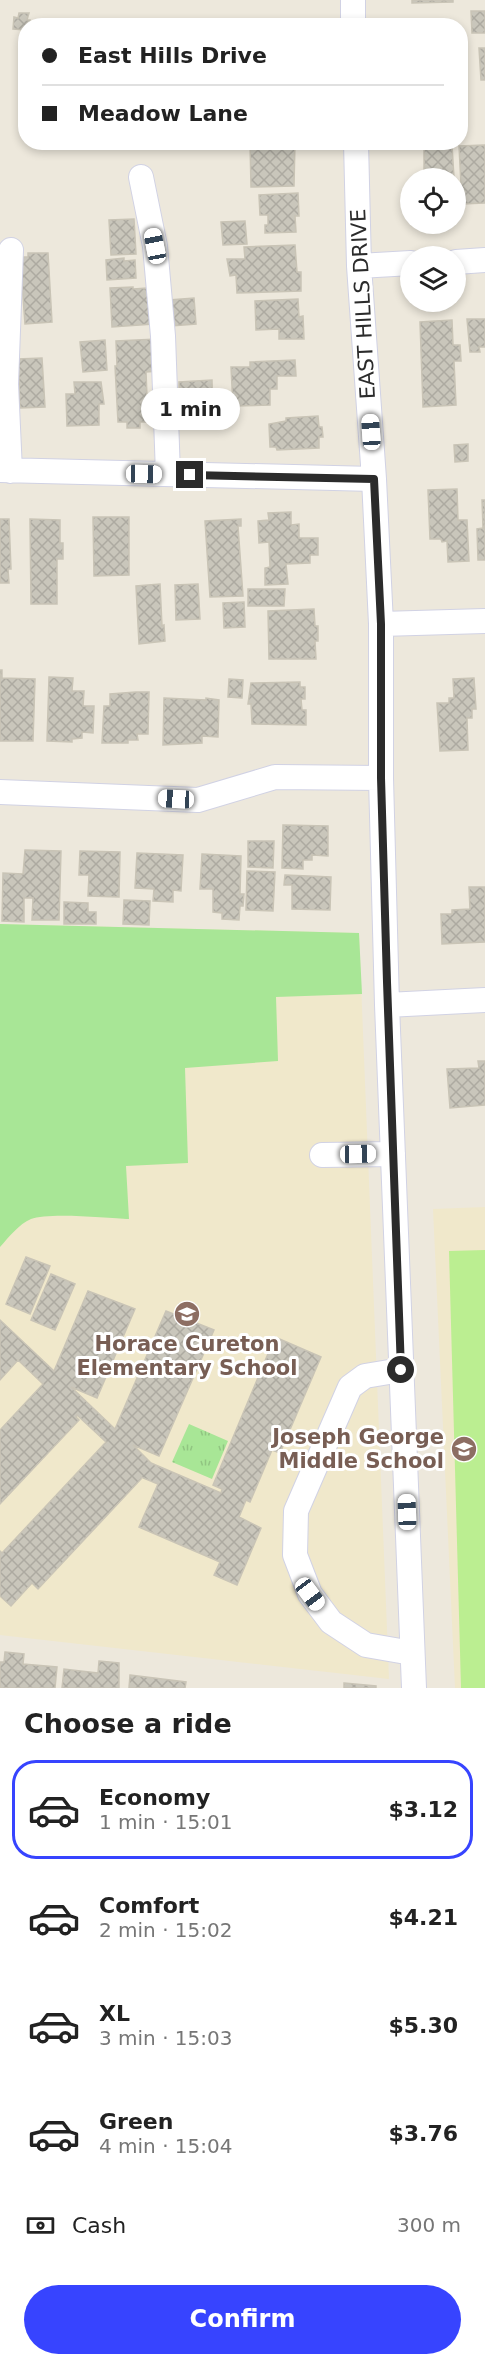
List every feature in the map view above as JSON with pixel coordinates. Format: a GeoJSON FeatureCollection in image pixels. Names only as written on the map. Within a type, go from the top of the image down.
{"type":"FeatureCollection","features":[{"type":"Feature","properties":{"kind":"street"},"geometry":{"type":"LineString","coordinates":[[352,0],[353,18]]}},
{"type":"Feature","properties":{"kind":"street","name":"EAST HILLS DRIVE"},"geometry":{"type":"LineString","coordinates":[[356,150],[359,266],[374,479],[381,624],[381,778],[387,1005],[414,1688]]}},
{"type":"Feature","properties":{"kind":"street"},"geometry":{"type":"LineString","coordinates":[[141,177],[156,258],[163,336],[168,474]]}},
{"type":"Feature","properties":{"kind":"street"},"geometry":{"type":"LineString","coordinates":[[11,250],[5,471],[374,479]]}},
{"type":"Feature","properties":{"kind":"street"},"geometry":{"type":"LineString","coordinates":[[466,261],[485,260]]}},
{"type":"Feature","properties":{"kind":"street"},"geometry":{"type":"LineString","coordinates":[[359,266],[400,264]]}},
{"type":"Feature","properties":{"kind":"street"},"geometry":{"type":"LineString","coordinates":[[381,624],[485,621]]}},
{"type":"Feature","properties":{"kind":"street"},"geometry":{"type":"LineString","coordinates":[[0,792],[198,800],[275,777],[381,778]]}},
{"type":"Feature","properties":{"kind":"street"},"geometry":{"type":"LineString","coordinates":[[387,1005],[485,1000]]}},
{"type":"Feature","properties":{"kind":"street"},"geometry":{"type":"LineString","coordinates":[[322,1155],[393,1154]]}},
{"type":"Feature","properties":{"kind":"street"},"geometry":{"type":"LineString","coordinates":[[401,1370],[365,1376],[350,1387],[296,1511],[295,1555],[310,1594],[331,1622],[366,1645],[412,1653]]}},
{"type":"Feature","properties":{"kind":"shaded area","name":"Horace Cureton Elementary School"},"geometry":{"type":"Polygon","coordinates":[[[0,924],[359,933],[389,1679],[0,1635],[0,924]]]}},
{"type":"Feature","properties":{"kind":"shaded area","name":"Joseph George Middle School"},"geometry":{"type":"Polygon","coordinates":[[[485,1207],[485,1688],[455,1688],[433,1209],[485,1207]]]}},
{"type":"Feature","properties":{"kind":"green space"},"geometry":{"type":"Polygon","coordinates":[[[0,924],[359,933],[362,994],[276,997],[278,1061],[185,1068],[188,1163],[126,1166],[129,1219],[39,1217],[22,1224],[0,1247],[0,924]]]}},
{"type":"Feature","properties":{"kind":"green space","name":"Joseph George Middle School"},"geometry":{"type":"Polygon","coordinates":[[[485,1250],[485,1688],[461,1688],[449,1251],[485,1250]]]}},
{"type":"Feature","properties":{"kind":"green space"},"geometry":{"type":"Polygon","coordinates":[[[189,1424],[228,1441],[212,1479],[172,1462],[189,1424]]]}},
{"type":"Feature","properties":{"kind":"building"},"geometry":{"type":"Polygon","coordinates":[[[412,0],[453,0],[453,2],[412,3],[412,0]]]}},
{"type":"Feature","properties":{"kind":"building"},"geometry":{"type":"Polygon","coordinates":[[[471,11],[485,11],[485,33],[472,33],[471,11]]]}},
{"type":"Feature","properties":{"kind":"building"},"geometry":{"type":"Polygon","coordinates":[[[19,13],[29,13],[28,18],[18,18],[19,13]]]}},
{"type":"Feature","properties":{"kind":"building"},"geometry":{"type":"Polygon","coordinates":[[[14,17],[18,18],[18,29],[13,29],[14,17]]]}},
{"type":"Feature","properties":{"kind":"building"},"geometry":{"type":"Polygon","coordinates":[[[479,48],[485,48],[485,80],[481,80],[479,48]]]}},
{"type":"Feature","properties":{"kind":"building"},"geometry":{"type":"Polygon","coordinates":[[[485,145],[485,203],[466,204],[466,168],[460,168],[459,150],[468,150],[468,146],[485,145]]]}},
{"type":"Feature","properties":{"kind":"building"},"geometry":{"type":"Polygon","coordinates":[[[250,150],[295,150],[294,186],[251,187],[250,150]]]}},
{"type":"Feature","properties":{"kind":"building"},"geometry":{"type":"Polygon","coordinates":[[[424,150],[452,150],[453,168],[424,168],[424,150]]]}},
{"type":"Feature","properties":{"kind":"building"},"geometry":{"type":"Polygon","coordinates":[[[298,193],[299,216],[295,216],[296,232],[265,233],[268,215],[260,215],[259,195],[298,193]]]}},
{"type":"Feature","properties":{"kind":"building"},"geometry":{"type":"Polygon","coordinates":[[[134,219],[136,254],[111,255],[109,220],[134,219]]]}},
{"type":"Feature","properties":{"kind":"building"},"geometry":{"type":"Polygon","coordinates":[[[245,221],[247,244],[223,245],[221,222],[245,221]]]}},
{"type":"Feature","properties":{"kind":"building"},"geometry":{"type":"Polygon","coordinates":[[[295,245],[297,272],[301,272],[301,291],[237,293],[236,275],[230,276],[227,259],[245,259],[244,247],[295,245]]]}},
{"type":"Feature","properties":{"kind":"building"},"geometry":{"type":"Polygon","coordinates":[[[28,253],[48,253],[52,322],[25,324],[20,257],[28,257],[28,253]]]}},
{"type":"Feature","properties":{"kind":"building"},"geometry":{"type":"Polygon","coordinates":[[[124,258],[124,261],[135,260],[136,278],[107,280],[106,260],[124,258]]]}},
{"type":"Feature","properties":{"kind":"building"},"geometry":{"type":"Polygon","coordinates":[[[133,287],[133,289],[147,288],[153,324],[112,327],[110,288],[133,287]]]}},
{"type":"Feature","properties":{"kind":"building"},"geometry":{"type":"Polygon","coordinates":[[[194,298],[196,324],[171,326],[169,300],[194,298]]]}},
{"type":"Feature","properties":{"kind":"building"},"geometry":{"type":"Polygon","coordinates":[[[298,299],[299,317],[303,316],[304,339],[279,339],[279,329],[256,330],[255,301],[298,299]]]}},
{"type":"Feature","properties":{"kind":"building"},"geometry":{"type":"Polygon","coordinates":[[[467,319],[485,319],[485,347],[479,347],[480,352],[470,352],[467,319]]]}},
{"type":"Feature","properties":{"kind":"building"},"geometry":{"type":"Polygon","coordinates":[[[452,320],[453,345],[460,345],[461,361],[454,361],[456,405],[423,407],[420,322],[452,320]]]}},
{"type":"Feature","properties":{"kind":"building"},"geometry":{"type":"Polygon","coordinates":[[[157,339],[158,371],[146,372],[148,422],[140,422],[140,428],[127,428],[127,422],[118,422],[116,341],[157,339]]]}},
{"type":"Feature","properties":{"kind":"building"},"geometry":{"type":"Polygon","coordinates":[[[105,340],[107,370],[83,372],[80,342],[105,340]]]}},
{"type":"Feature","properties":{"kind":"building"},"geometry":{"type":"Polygon","coordinates":[[[42,358],[45,407],[20,408],[18,359],[42,358]]]}},
{"type":"Feature","properties":{"kind":"building"},"geometry":{"type":"Polygon","coordinates":[[[295,360],[296,376],[277,376],[277,389],[270,389],[270,405],[233,406],[231,367],[250,367],[250,362],[295,360]]]}},
{"type":"Feature","properties":{"kind":"building"},"geometry":{"type":"Polygon","coordinates":[[[212,380],[213,426],[203,427],[204,429],[180,427],[179,382],[212,380]]]}},
{"type":"Feature","properties":{"kind":"building"},"geometry":{"type":"Polygon","coordinates":[[[74,382],[101,382],[104,404],[99,404],[99,425],[67,426],[66,394],[75,394],[74,382]]]}},
{"type":"Feature","properties":{"kind":"building"},"geometry":{"type":"Polygon","coordinates":[[[318,416],[323,437],[319,437],[319,448],[277,450],[276,447],[270,447],[269,424],[286,421],[286,418],[318,416]]]}},
{"type":"Feature","properties":{"kind":"building"},"geometry":{"type":"Polygon","coordinates":[[[468,444],[468,461],[455,462],[454,445],[468,444]]]}},
{"type":"Feature","properties":{"kind":"building"},"geometry":{"type":"Polygon","coordinates":[[[457,489],[458,520],[467,520],[469,561],[448,562],[447,541],[430,539],[428,490],[457,489]]]}},
{"type":"Feature","properties":{"kind":"building"},"geometry":{"type":"Polygon","coordinates":[[[482,500],[485,500],[485,560],[478,560],[477,529],[483,528],[482,500]]]}},
{"type":"Feature","properties":{"kind":"building"},"geometry":{"type":"Polygon","coordinates":[[[291,512],[291,525],[299,524],[299,538],[318,538],[318,555],[310,555],[310,563],[286,564],[288,584],[265,585],[265,568],[270,567],[269,542],[259,543],[258,521],[269,520],[268,513],[291,512]]]}},
{"type":"Feature","properties":{"kind":"building"},"geometry":{"type":"Polygon","coordinates":[[[93,517],[129,517],[129,575],[94,576],[93,517]]]}},
{"type":"Feature","properties":{"kind":"building"},"geometry":{"type":"Polygon","coordinates":[[[0,519],[9,519],[11,569],[8,569],[9,583],[0,583],[0,519]]]}},
{"type":"Feature","properties":{"kind":"building"},"geometry":{"type":"Polygon","coordinates":[[[30,519],[60,520],[63,559],[57,559],[57,604],[31,604],[30,519]]]}},
{"type":"Feature","properties":{"kind":"building"},"geometry":{"type":"Polygon","coordinates":[[[241,519],[241,526],[238,526],[243,596],[210,597],[205,521],[241,519]]]}},
{"type":"Feature","properties":{"kind":"building"},"geometry":{"type":"Polygon","coordinates":[[[160,584],[165,641],[139,644],[136,586],[160,584]]]}},
{"type":"Feature","properties":{"kind":"building"},"geometry":{"type":"Polygon","coordinates":[[[198,584],[200,619],[176,620],[175,585],[198,584]]]}},
{"type":"Feature","properties":{"kind":"building"},"geometry":{"type":"Polygon","coordinates":[[[248,589],[285,589],[284,606],[248,606],[248,589]]]}},
{"type":"Feature","properties":{"kind":"building"},"geometry":{"type":"Polygon","coordinates":[[[244,602],[245,627],[224,628],[223,603],[244,602]]]}},
{"type":"Feature","properties":{"kind":"building"},"geometry":{"type":"Polygon","coordinates":[[[314,609],[315,626],[318,626],[318,641],[315,641],[316,659],[269,659],[268,611],[314,609]]]}},
{"type":"Feature","properties":{"kind":"building"},"geometry":{"type":"Polygon","coordinates":[[[0,670],[2,670],[2,678],[35,679],[33,741],[0,741],[0,670]]]}},
{"type":"Feature","properties":{"kind":"building"},"geometry":{"type":"Polygon","coordinates":[[[49,677],[73,678],[72,691],[84,691],[83,706],[94,706],[93,733],[82,732],[82,738],[72,739],[72,742],[47,741],[49,677]]]}},
{"type":"Feature","properties":{"kind":"building"},"geometry":{"type":"Polygon","coordinates":[[[474,678],[476,709],[472,709],[472,718],[467,718],[468,750],[440,751],[437,703],[449,703],[449,698],[454,698],[453,679],[474,678]]]}},
{"type":"Feature","properties":{"kind":"building"},"geometry":{"type":"Polygon","coordinates":[[[229,679],[243,680],[242,698],[228,697],[229,679]]]}},
{"type":"Feature","properties":{"kind":"building"},"geometry":{"type":"Polygon","coordinates":[[[300,682],[300,687],[305,687],[305,699],[301,699],[302,710],[306,710],[306,725],[252,724],[251,704],[248,704],[251,683],[300,682]]]}},
{"type":"Feature","properties":{"kind":"building"},"geometry":{"type":"Polygon","coordinates":[[[149,692],[148,734],[137,734],[138,740],[128,740],[128,743],[102,743],[104,706],[110,706],[110,694],[149,692]]]}},
{"type":"Feature","properties":{"kind":"building"},"geometry":{"type":"Polygon","coordinates":[[[164,698],[219,700],[218,737],[202,736],[202,743],[163,745],[164,698]]]}},
{"type":"Feature","properties":{"kind":"building"},"geometry":{"type":"Polygon","coordinates":[[[283,825],[328,826],[328,856],[312,855],[312,860],[303,860],[303,869],[282,868],[283,825]]]}},
{"type":"Feature","properties":{"kind":"building"},"geometry":{"type":"Polygon","coordinates":[[[248,841],[274,841],[273,868],[248,867],[248,841]]]}},
{"type":"Feature","properties":{"kind":"building"},"geometry":{"type":"Polygon","coordinates":[[[25,850],[61,851],[59,920],[32,920],[33,898],[24,898],[24,922],[2,921],[3,873],[23,874],[25,850]]]}},
{"type":"Feature","properties":{"kind":"building"},"geometry":{"type":"Polygon","coordinates":[[[80,851],[120,852],[119,897],[88,896],[89,875],[79,875],[80,851]]]}},
{"type":"Feature","properties":{"kind":"building"},"geometry":{"type":"Polygon","coordinates":[[[137,853],[183,855],[181,891],[173,890],[173,902],[153,901],[154,889],[135,888],[137,853]]]}},
{"type":"Feature","properties":{"kind":"building"},"geometry":{"type":"Polygon","coordinates":[[[202,854],[241,856],[240,894],[244,894],[239,920],[222,919],[222,913],[213,912],[213,889],[200,889],[202,854]]]}},
{"type":"Feature","properties":{"kind":"building"},"geometry":{"type":"Polygon","coordinates":[[[247,871],[275,872],[273,911],[246,910],[247,871]]]}},
{"type":"Feature","properties":{"kind":"building"},"geometry":{"type":"Polygon","coordinates":[[[285,875],[331,877],[330,910],[292,909],[292,885],[284,885],[285,875]]]}},
{"type":"Feature","properties":{"kind":"building"},"geometry":{"type":"Polygon","coordinates":[[[469,887],[485,887],[485,942],[442,944],[441,914],[452,914],[452,910],[470,909],[469,887]]]}},
{"type":"Feature","properties":{"kind":"building"},"geometry":{"type":"Polygon","coordinates":[[[124,900],[150,901],[149,925],[123,924],[124,900]]]}},
{"type":"Feature","properties":{"kind":"building"},"geometry":{"type":"Polygon","coordinates":[[[64,902],[88,903],[88,912],[96,912],[96,924],[64,924],[64,902]]]}},
{"type":"Feature","properties":{"kind":"building"},"geometry":{"type":"Polygon","coordinates":[[[478,1061],[485,1061],[485,1105],[450,1108],[447,1069],[479,1068],[478,1061]]]}},
{"type":"Feature","properties":{"kind":"building"},"geometry":{"type":"Polygon","coordinates":[[[26,1257],[50,1266],[30,1314],[6,1304],[26,1257]]]}},
{"type":"Feature","properties":{"kind":"building"},"geometry":{"type":"Polygon","coordinates":[[[51,1274],[75,1284],[55,1330],[31,1320],[51,1274]]]}},
{"type":"Feature","properties":{"kind":"building"},"geometry":{"type":"Polygon","coordinates":[[[88,1291],[135,1309],[97,1398],[71,1387],[115,1429],[166,1311],[214,1330],[159,1456],[133,1445],[151,1463],[221,1493],[222,1489],[213,1485],[275,1337],[321,1357],[280,1453],[272,1450],[250,1502],[246,1500],[239,1517],[261,1528],[237,1585],[214,1575],[220,1562],[139,1527],[158,1484],[141,1477],[38,1589],[32,1583],[11,1606],[0,1596],[0,1551],[2,1553],[106,1442],[77,1415],[79,1420],[0,1504],[0,1430],[43,1384],[18,1360],[0,1380],[0,1320],[54,1371],[88,1291]]]}},
{"type":"Feature","properties":{"kind":"building"},"geometry":{"type":"Polygon","coordinates":[[[5,1652],[24,1654],[23,1664],[57,1667],[55,1688],[0,1688],[0,1662],[4,1662],[5,1652]]]}},
{"type":"Feature","properties":{"kind":"building"},"geometry":{"type":"Polygon","coordinates":[[[99,1661],[119,1663],[119,1688],[62,1688],[64,1669],[98,1673],[99,1661]]]}},
{"type":"Feature","properties":{"kind":"building"},"geometry":{"type":"Polygon","coordinates":[[[130,1675],[186,1682],[185,1688],[129,1688],[130,1675]]]}},
{"type":"Feature","properties":{"kind":"building"},"geometry":{"type":"Polygon","coordinates":[[[344,1683],[376,1686],[376,1688],[344,1688],[344,1683]]]}},
{"type":"Feature","properties":{"kind":"place","name":"Horace Cureton Elementary School"},"geometry":{"type":"Point","coordinates":[187,1314]}},
{"type":"Feature","properties":{"kind":"place","name":"Joseph George Middle School"},"geometry":{"type":"Point","coordinates":[464,1449]}},
{"type":"Feature","properties":{"kind":"route"},"geometry":{"type":"LineString","coordinates":[[190,475],[374,479],[381,624],[381,778],[401,1370]]}}]}
